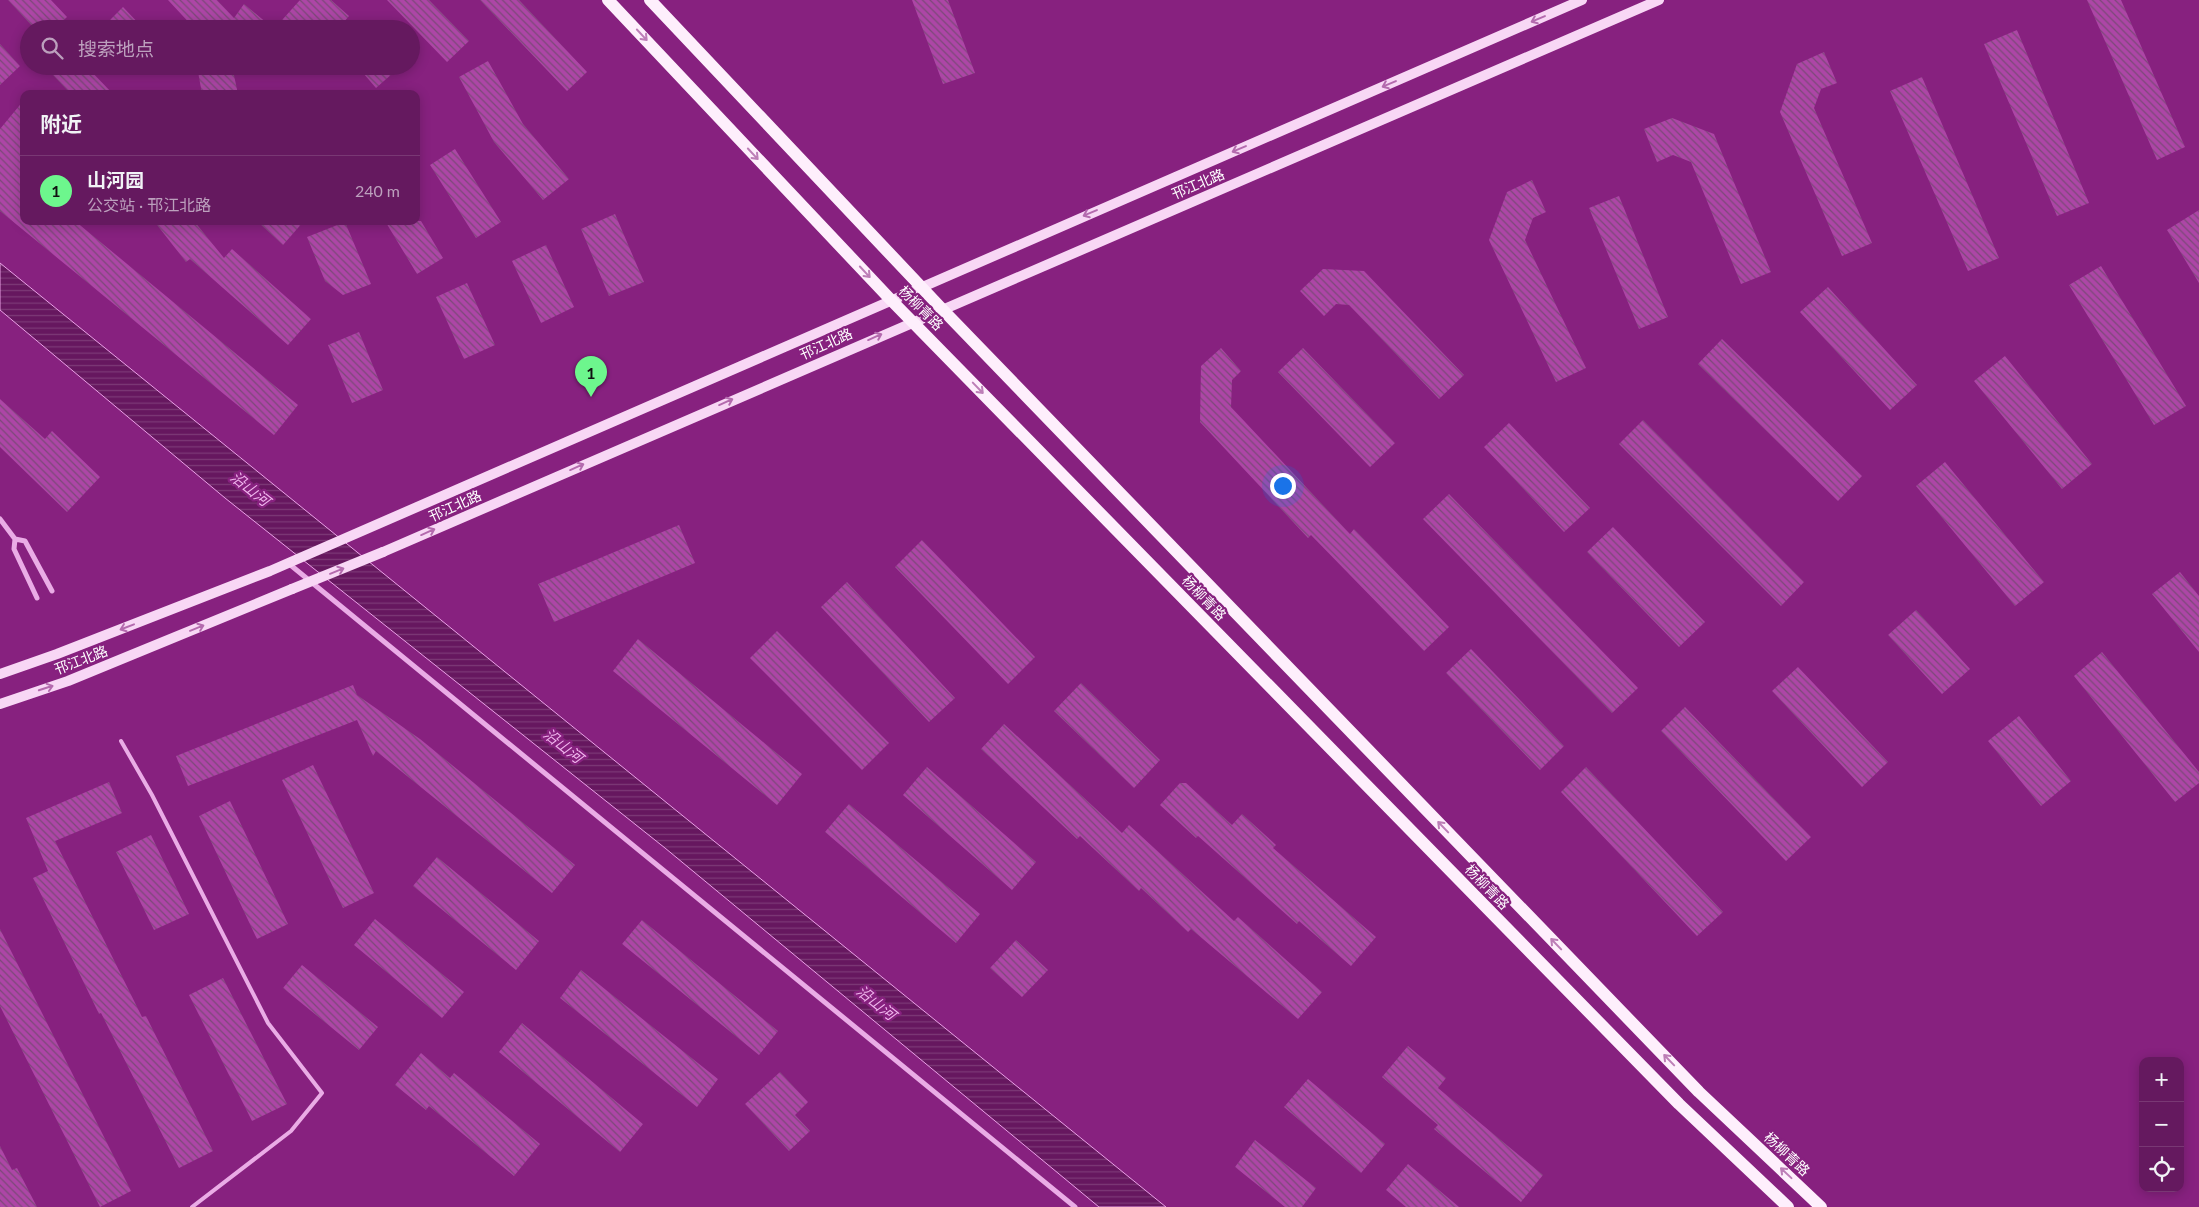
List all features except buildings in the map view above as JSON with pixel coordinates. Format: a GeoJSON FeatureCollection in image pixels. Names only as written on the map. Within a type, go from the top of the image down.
{"type":"FeatureCollection","features":[{"type":"Feature","properties":{"kind":"main road","name":"杨柳青路"},"geometry":{"type":"LineString","coordinates":[[608,0],[891,300],[1679,1104],[1788,1207]]}},
{"type":"Feature","properties":{"kind":"main road","name":"杨柳青路"},"geometry":{"type":"LineString","coordinates":[[650,0],[942,309],[1692,1084],[1821,1207]]}},
{"type":"Feature","properties":{"kind":"main road","name":"邗江北路"},"geometry":{"type":"LineString","coordinates":[[0,674],[57,654],[270,571],[921,286],[1582,0]]}},
{"type":"Feature","properties":{"kind":"main road","name":"邗江北路"},"geometry":{"type":"LineString","coordinates":[[0,704],[68,681],[383,552],[912,321],[1659,0]]}},
{"type":"Feature","properties":{"kind":"street"},"geometry":{"type":"LineString","coordinates":[[0,519],[15,539],[25,541],[52,591]]}},
{"type":"Feature","properties":{"kind":"street"},"geometry":{"type":"LineString","coordinates":[[15,539],[14,549],[37,598]]}},
{"type":"Feature","properties":{"kind":"street"},"geometry":{"type":"LineString","coordinates":[[288,563],[1075,1207]]}},
{"type":"Feature","properties":{"kind":"lane"},"geometry":{"type":"LineString","coordinates":[[121,740],[152,795],[268,1023],[322,1093],[291,1131],[192,1207]]}},
{"type":"Feature","properties":{"kind":"water","name":"沿山河"},"geometry":{"type":"Polygon","coordinates":[[[0,263],[1166,1207],[1099,1207],[665,848],[225,498],[0,310],[0,263]]]}},
{"type":"Feature","properties":{"kind":"place","name":"山河园"},"geometry":{"type":"Point","coordinates":[591,397]}}]}
